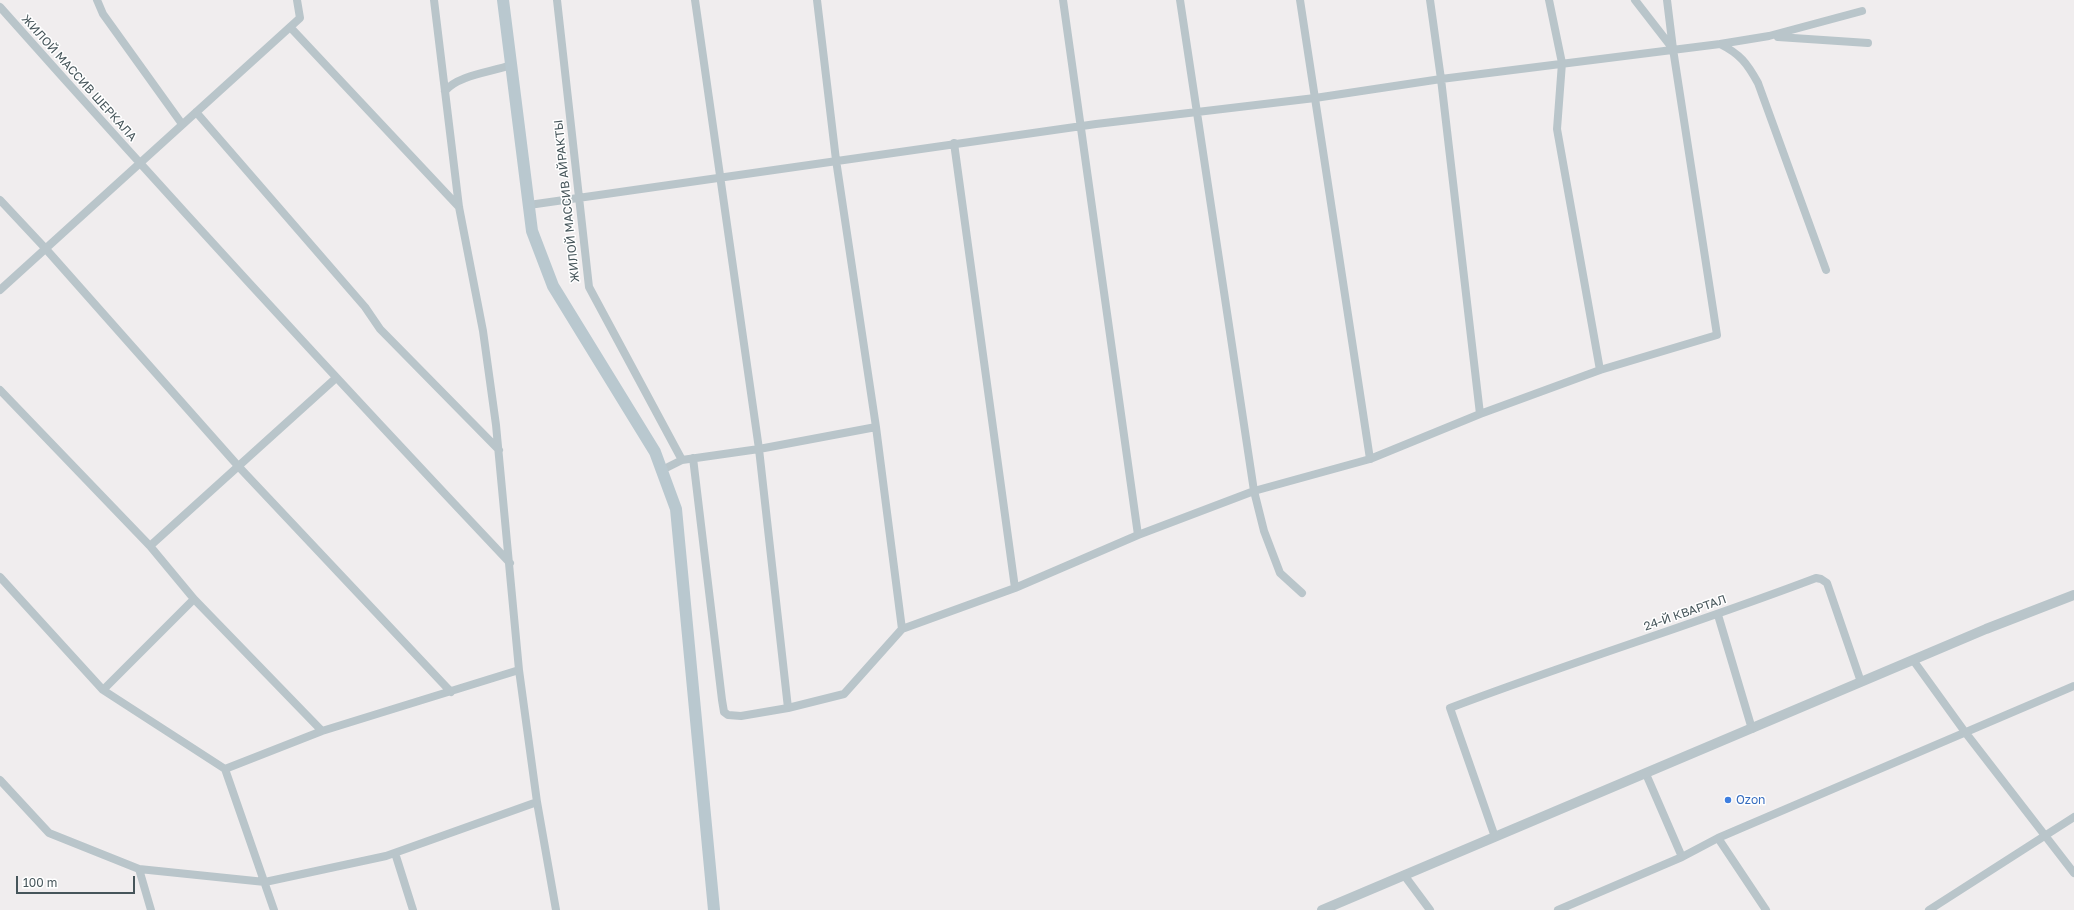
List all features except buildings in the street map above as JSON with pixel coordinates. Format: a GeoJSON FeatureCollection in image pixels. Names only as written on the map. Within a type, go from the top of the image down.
{"type":"FeatureCollection","features":[{"type":"Feature","properties":{"kind":"main road"},"geometry":{"type":"LineString","coordinates":[[503,0],[532,231],[553,286],[655,452],[676,509],[714,910]]}},
{"type":"Feature","properties":{"kind":"street"},"geometry":{"type":"LineString","coordinates":[[97,0],[103,14],[182,124]]}},
{"type":"Feature","properties":{"kind":"street"},"geometry":{"type":"LineString","coordinates":[[0,290],[300,18],[297,0]]}},
{"type":"Feature","properties":{"kind":"street"},"geometry":{"type":"LineString","coordinates":[[434,0],[459,207],[483,331],[498,450],[510,563],[519,670],[537,802],[556,910]]}},
{"type":"Feature","properties":{"kind":"street","name":"ЖИЛОЙ МАССИВ АЙРАКТЫ"},"geometry":{"type":"LineString","coordinates":[[557,0],[589,287],[682,460]]}},
{"type":"Feature","properties":{"kind":"street"},"geometry":{"type":"LineString","coordinates":[[696,0],[759,449],[788,708]]}},
{"type":"Feature","properties":{"kind":"street"},"geometry":{"type":"LineString","coordinates":[[817,0],[836,160],[876,427],[902,629]]}},
{"type":"Feature","properties":{"kind":"street"},"geometry":{"type":"LineString","coordinates":[[1063,0],[1138,534]]}},
{"type":"Feature","properties":{"kind":"street"},"geometry":{"type":"LineString","coordinates":[[1180,0],[1195,111],[1254,491],[1264,531],[1280,573],[1302,593]]}},
{"type":"Feature","properties":{"kind":"street"},"geometry":{"type":"LineString","coordinates":[[1300,0],[1370,459]]}},
{"type":"Feature","properties":{"kind":"street"},"geometry":{"type":"LineString","coordinates":[[1430,0],[1441,79],[1480,414]]}},
{"type":"Feature","properties":{"kind":"street"},"geometry":{"type":"LineString","coordinates":[[1549,0],[1562,63],[1557,130],[1600,370]]}},
{"type":"Feature","properties":{"kind":"street"},"geometry":{"type":"LineString","coordinates":[[1635,0],[1673,49]]}},
{"type":"Feature","properties":{"kind":"street"},"geometry":{"type":"LineString","coordinates":[[693,458],[724,712],[728,715],[741,716],[788,708],[844,694],[902,629],[1015,588],[1138,534],[1254,491],[1370,459],[1480,414],[1600,370],[1717,335],[1673,49],[1667,0]]}},
{"type":"Feature","properties":{"kind":"street","name":"ЖИЛОЙ МАССИВ ШЕРКАЛА"},"geometry":{"type":"LineString","coordinates":[[0,7],[139,164],[336,378],[510,563]]}},
{"type":"Feature","properties":{"kind":"street"},"geometry":{"type":"LineString","coordinates":[[529,205],[954,143],[1195,111],[1315,98],[1441,79],[1720,44],[1769,36],[1862,11]]}},
{"type":"Feature","properties":{"kind":"street"},"geometry":{"type":"LineString","coordinates":[[290,27],[459,207]]}},
{"type":"Feature","properties":{"kind":"street"},"geometry":{"type":"LineString","coordinates":[[1769,36],[1868,43]]}},
{"type":"Feature","properties":{"kind":"street"},"geometry":{"type":"LineString","coordinates":[[1720,44],[1735,51],[1748,64],[1758,83],[1826,270]]}},
{"type":"Feature","properties":{"kind":"street"},"geometry":{"type":"LineString","coordinates":[[445,91],[449,86],[461,80],[511,65]]}},
{"type":"Feature","properties":{"kind":"street"},"geometry":{"type":"LineString","coordinates":[[196,112],[365,307],[380,328],[498,450]]}},
{"type":"Feature","properties":{"kind":"street"},"geometry":{"type":"LineString","coordinates":[[954,143],[1015,588]]}},
{"type":"Feature","properties":{"kind":"street"},"geometry":{"type":"LineString","coordinates":[[0,200],[45,248],[239,467],[451,692]]}},
{"type":"Feature","properties":{"kind":"street"},"geometry":{"type":"LineString","coordinates":[[150,546],[336,378]]}},
{"type":"Feature","properties":{"kind":"street"},"geometry":{"type":"LineString","coordinates":[[0,390],[150,546],[194,599],[322,731]]}},
{"type":"Feature","properties":{"kind":"street"},"geometry":{"type":"LineString","coordinates":[[662,470],[682,460],[759,449],[876,427]]}},
{"type":"Feature","properties":{"kind":"street","name":"24-Й КВАРТАЛ"},"geometry":{"type":"LineString","coordinates":[[1495,837],[1450,708],[1514,684],[1718,615],[1816,578],[1827,583],[1860,682]]}},
{"type":"Feature","properties":{"kind":"street"},"geometry":{"type":"LineString","coordinates":[[1,579],[103,690],[225,769],[274,910]]}},
{"type":"Feature","properties":{"kind":"street"},"geometry":{"type":"LineString","coordinates":[[1322,910],[1334,907],[1404,875],[1646,774],[1860,682],[2074,595]]}},
{"type":"Feature","properties":{"kind":"street"},"geometry":{"type":"LineString","coordinates":[[103,690],[194,599]]}},
{"type":"Feature","properties":{"kind":"street"},"geometry":{"type":"LineString","coordinates":[[1718,615],[1752,729]]}},
{"type":"Feature","properties":{"kind":"street"},"geometry":{"type":"LineString","coordinates":[[1913,660],[1965,732],[2074,873]]}},
{"type":"Feature","properties":{"kind":"street"},"geometry":{"type":"LineString","coordinates":[[225,769],[322,731],[519,670]]}},
{"type":"Feature","properties":{"kind":"street"},"geometry":{"type":"LineString","coordinates":[[1558,910],[1682,857],[1718,838],[2074,686]]}},
{"type":"Feature","properties":{"kind":"street"},"geometry":{"type":"LineString","coordinates":[[1646,774],[1682,857]]}},
{"type":"Feature","properties":{"kind":"street"},"geometry":{"type":"LineString","coordinates":[[0,780],[49,833],[139,869],[265,882],[386,856],[537,802]]}},
{"type":"Feature","properties":{"kind":"street"},"geometry":{"type":"LineString","coordinates":[[1929,910],[2074,817]]}},
{"type":"Feature","properties":{"kind":"street"},"geometry":{"type":"LineString","coordinates":[[1718,838],[1766,910]]}},
{"type":"Feature","properties":{"kind":"street"},"geometry":{"type":"LineString","coordinates":[[395,852],[413,910]]}},
{"type":"Feature","properties":{"kind":"street"},"geometry":{"type":"LineString","coordinates":[[139,869],[151,910]]}},
{"type":"Feature","properties":{"kind":"street"},"geometry":{"type":"LineString","coordinates":[[1404,875],[1430,910]]}},
{"type":"Feature","properties":{"kind":"place","name":"Ozon"},"geometry":{"type":"Point","coordinates":[1728,800]}}]}
